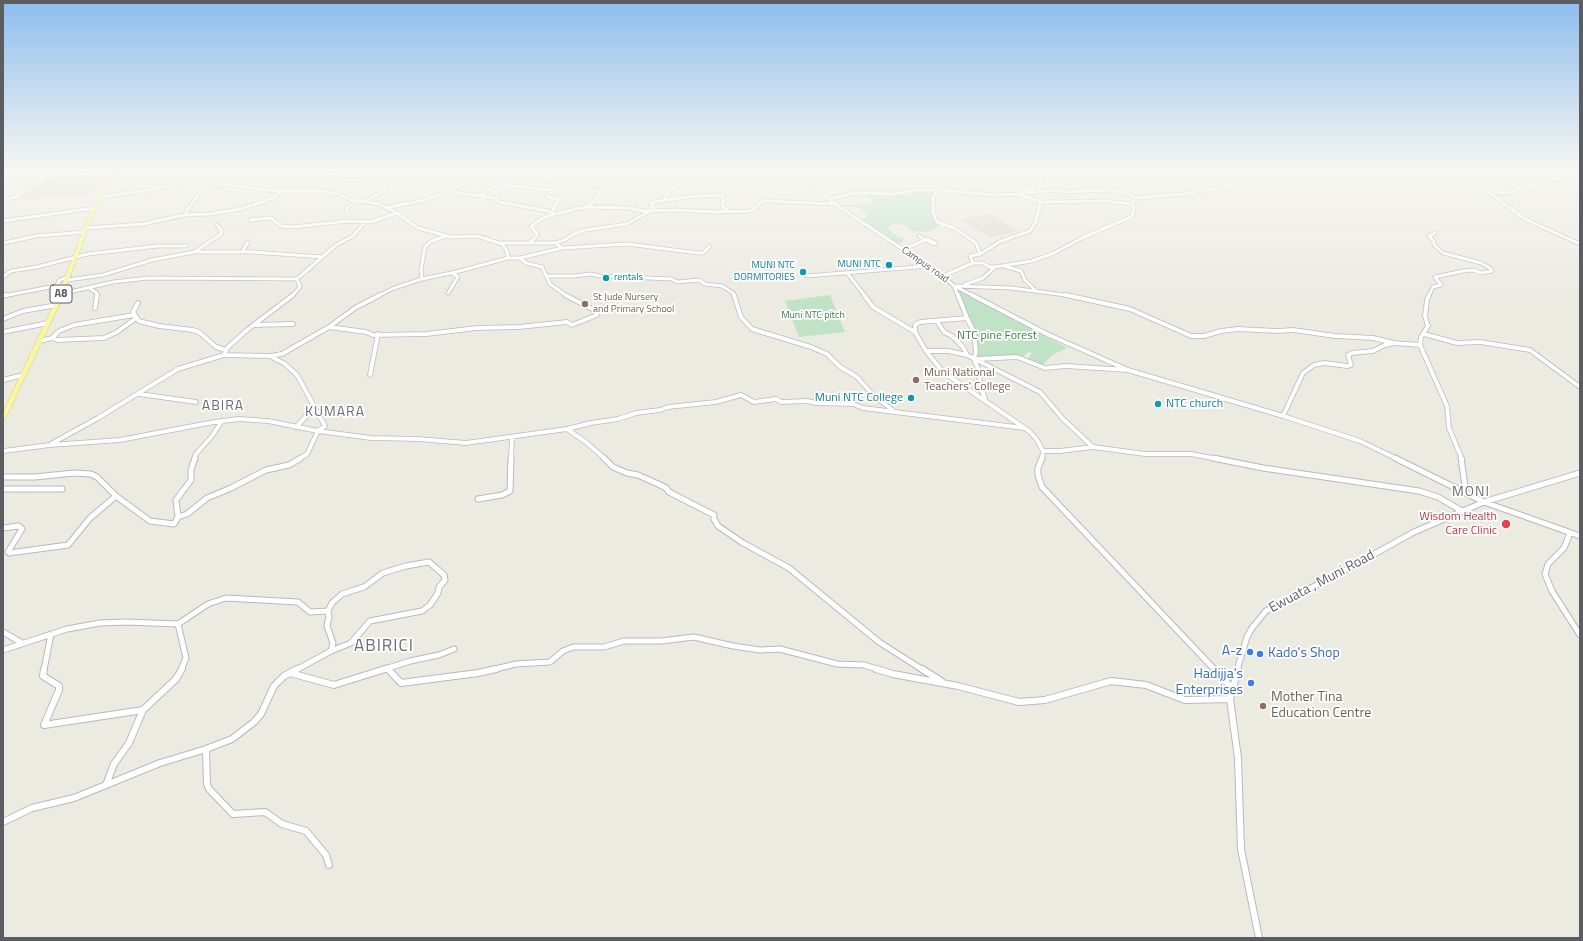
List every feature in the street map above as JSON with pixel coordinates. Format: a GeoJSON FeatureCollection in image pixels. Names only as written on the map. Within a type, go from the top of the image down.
{"type":"FeatureCollection","features":[{"type":"Feature","properties":{"kind":"main road","name":"A8"},"geometry":{"type":"LineString","coordinates":[[3,418],[68,280],[92,213]]}},
{"type":"Feature","properties":{"kind":"street"},"geometry":{"type":"LineString","coordinates":[[3,221],[60,213]]}},
{"type":"Feature","properties":{"kind":"street"},"geometry":{"type":"LineString","coordinates":[[4,243],[31,236],[143,224],[184,215],[217,213]]}},
{"type":"Feature","properties":{"kind":"street"},"geometry":{"type":"LineString","coordinates":[[250,220],[271,218],[280,226],[285,227],[350,221],[372,222],[395,213]]}},
{"type":"Feature","properties":{"kind":"street"},"geometry":{"type":"LineString","coordinates":[[398,213],[418,228],[446,236],[477,236],[500,243],[555,243],[565,240],[585,230],[628,224],[649,213]]}},
{"type":"Feature","properties":{"kind":"street"},"geometry":{"type":"LineString","coordinates":[[530,242],[536,237],[537,234],[531,226],[553,213]]}},
{"type":"Feature","properties":{"kind":"street","name":"Campus road"},"geometry":{"type":"LineString","coordinates":[[849,213],[929,266],[954,286]]}},
{"type":"Feature","properties":{"kind":"street"},"geometry":{"type":"LineString","coordinates":[[934,213],[937,222],[954,228],[976,243],[980,254]]}},
{"type":"Feature","properties":{"kind":"street"},"geometry":{"type":"LineString","coordinates":[[973,263],[970,256],[980,254],[1001,241],[1030,231],[1039,213]]}},
{"type":"Feature","properties":{"kind":"street"},"geometry":{"type":"LineString","coordinates":[[943,276],[973,263],[983,263],[988,267],[995,267],[1032,261],[1054,253],[1093,233],[1120,222],[1133,213]]}},
{"type":"Feature","properties":{"kind":"street"},"geometry":{"type":"LineString","coordinates":[[1517,213],[1526,219],[1580,244]]}},
{"type":"Feature","properties":{"kind":"street"},"geometry":{"type":"LineString","coordinates":[[61,294],[113,282],[151,277],[297,279],[336,245],[353,236],[364,222]]}},
{"type":"Feature","properties":{"kind":"street"},"geometry":{"type":"LineString","coordinates":[[194,252],[221,234],[222,231],[217,225]]}},
{"type":"Feature","properties":{"kind":"street"},"geometry":{"type":"LineString","coordinates":[[1435,233],[1430,236],[1434,242],[1434,245],[1444,253],[1486,265],[1492,271],[1481,273],[1473,270],[1463,271],[1435,277],[1441,285],[1433,287],[1427,300],[1425,316],[1428,326],[1421,338],[1420,345],[1422,353],[1446,406],[1449,428],[1462,460],[1466,493]]}},
{"type":"Feature","properties":{"kind":"street"},"geometry":{"type":"LineString","coordinates":[[422,278],[421,270],[426,247],[430,242],[446,236]]}},
{"type":"Feature","properties":{"kind":"street"},"geometry":{"type":"LineString","coordinates":[[904,249],[924,240],[934,244],[936,243],[927,239],[925,240],[919,236]]}},
{"type":"Feature","properties":{"kind":"street"},"geometry":{"type":"LineString","coordinates":[[242,252],[248,242]]}},
{"type":"Feature","properties":{"kind":"street"},"geometry":{"type":"LineString","coordinates":[[500,243],[504,245],[508,258]]}},
{"type":"Feature","properties":{"kind":"street"},"geometry":{"type":"LineString","coordinates":[[555,243],[562,248]]}},
{"type":"Feature","properties":{"kind":"street"},"geometry":{"type":"LineString","coordinates":[[50,445],[139,394],[178,369],[224,355],[271,356],[283,354],[329,327],[355,308],[394,288],[422,278],[452,273],[508,258],[520,258],[562,248],[627,244],[700,254],[710,246]]}},
{"type":"Feature","properties":{"kind":"street"},"geometry":{"type":"LineString","coordinates":[[3,277],[11,271],[37,267],[76,256],[158,246],[186,246]]}},
{"type":"Feature","properties":{"kind":"street"},"geometry":{"type":"LineString","coordinates":[[56,286],[60,280],[103,274],[152,260],[194,252],[242,252],[323,257]]}},
{"type":"Feature","properties":{"kind":"street"},"geometry":{"type":"LineString","coordinates":[[329,327],[371,334],[438,333],[477,328],[519,327],[567,322],[572,325],[597,315],[596,311],[569,298],[550,284],[542,267],[526,263],[520,258]]}},
{"type":"Feature","properties":{"kind":"street"},"geometry":{"type":"LineString","coordinates":[[807,276],[929,266]]}},
{"type":"Feature","properties":{"kind":"street"},"geometry":{"type":"LineString","coordinates":[[1004,266],[1021,272],[1025,280],[1037,292]]}},
{"type":"Feature","properties":{"kind":"street"},"geometry":{"type":"LineString","coordinates":[[954,286],[969,284],[982,278],[990,273],[995,267]]}},
{"type":"Feature","properties":{"kind":"street"},"geometry":{"type":"LineString","coordinates":[[448,294],[458,277],[452,273]]}},
{"type":"Feature","properties":{"kind":"street"},"geometry":{"type":"LineString","coordinates":[[546,276],[574,276],[591,274],[650,276],[672,279],[678,282],[699,280],[705,284],[722,286],[733,293],[741,317],[752,329],[811,347],[826,354],[839,366],[857,377],[872,394],[895,412]]}},
{"type":"Feature","properties":{"kind":"street"},"geometry":{"type":"LineString","coordinates":[[848,274],[873,307],[915,332]]}},
{"type":"Feature","properties":{"kind":"street"},"geometry":{"type":"LineString","coordinates":[[224,355],[226,350],[253,326],[296,293],[300,287],[297,279]]}},
{"type":"Feature","properties":{"kind":"street"},"geometry":{"type":"LineString","coordinates":[[3,296],[56,286],[68,280]]}},
{"type":"Feature","properties":{"kind":"street"},"geometry":{"type":"LineString","coordinates":[[954,286],[1011,288],[1079,296],[1130,309],[1191,336],[1204,336],[1221,331],[1238,329],[1277,331],[1293,330],[1335,336],[1380,339],[1394,343],[1420,345]]}},
{"type":"Feature","properties":{"kind":"street"},"geometry":{"type":"LineString","coordinates":[[954,286],[974,332],[976,352],[974,359],[978,366],[980,385],[985,399]]}},
{"type":"Feature","properties":{"kind":"street"},"geometry":{"type":"LineString","coordinates":[[954,286],[1047,334],[1128,370],[1282,416],[1365,443],[1484,502],[1580,536]]}},
{"type":"Feature","properties":{"kind":"street"},"geometry":{"type":"LineString","coordinates":[[89,288],[98,293],[95,308]]}},
{"type":"Feature","properties":{"kind":"street"},"geometry":{"type":"LineString","coordinates":[[3,292],[15,293]]}},
{"type":"Feature","properties":{"kind":"street"},"geometry":{"type":"LineString","coordinates":[[135,317],[133,312],[138,303]]}},
{"type":"Feature","properties":{"kind":"street"},"geometry":{"type":"LineString","coordinates":[[3,319],[26,310],[57,305]]}},
{"type":"Feature","properties":{"kind":"street"},"geometry":{"type":"LineString","coordinates":[[40,341],[52,338],[59,331],[74,324],[135,317],[143,322],[159,326],[199,332],[216,347],[226,350]]}},
{"type":"Feature","properties":{"kind":"street"},"geometry":{"type":"LineString","coordinates":[[52,338],[57,340],[71,340],[104,338],[117,332],[135,317]]}},
{"type":"Feature","properties":{"kind":"street"},"geometry":{"type":"LineString","coordinates":[[968,318],[920,322],[915,325],[915,332],[926,352],[943,372],[985,399],[1038,440],[1043,451],[1042,459],[1038,468],[1038,475],[1042,487],[1232,688]]}},
{"type":"Feature","properties":{"kind":"street"},"geometry":{"type":"LineString","coordinates":[[937,321],[944,332],[952,336],[963,347],[967,355]]}},
{"type":"Feature","properties":{"kind":"street"},"geometry":{"type":"LineString","coordinates":[[3,332],[48,323]]}},
{"type":"Feature","properties":{"kind":"street"},"geometry":{"type":"LineString","coordinates":[[253,326],[294,324]]}},
{"type":"Feature","properties":{"kind":"street"},"geometry":{"type":"LineString","coordinates":[[370,375],[378,334]]}},
{"type":"Feature","properties":{"kind":"street"},"geometry":{"type":"LineString","coordinates":[[1424,334],[1457,343],[1480,342],[1530,350],[1580,387]]}},
{"type":"Feature","properties":{"kind":"street"},"geometry":{"type":"LineString","coordinates":[[1282,416],[1298,382],[1308,368],[1324,363],[1343,366],[1351,365],[1348,355],[1372,351],[1394,343]]}},
{"type":"Feature","properties":{"kind":"street"},"geometry":{"type":"LineString","coordinates":[[926,352],[948,351],[967,355],[1044,395],[1063,419],[1093,447]]}},
{"type":"Feature","properties":{"kind":"street"},"geometry":{"type":"LineString","coordinates":[[178,517],[187,514],[203,500],[266,470],[288,465],[304,457],[307,454],[318,431],[326,426],[294,372],[271,356]]}},
{"type":"Feature","properties":{"kind":"street"},"geometry":{"type":"LineString","coordinates":[[974,359],[1017,358],[1045,368],[1066,366],[1128,370]]}},
{"type":"Feature","properties":{"kind":"street"},"geometry":{"type":"LineString","coordinates":[[3,380],[23,375]]}},
{"type":"Feature","properties":{"kind":"street"},"geometry":{"type":"LineString","coordinates":[[139,394],[196,402]]}},
{"type":"Feature","properties":{"kind":"street"},"geometry":{"type":"LineString","coordinates":[[3,451],[50,445],[128,439],[222,421],[261,420],[318,431],[377,438],[418,439],[464,443],[567,429],[591,423],[618,419],[636,413],[660,410],[668,407],[716,402],[741,395],[754,402],[776,400],[781,402],[807,401],[816,403],[853,404],[863,408],[926,417],[975,421],[1024,428]]}},
{"type":"Feature","properties":{"kind":"street"},"geometry":{"type":"LineString","coordinates":[[296,427],[315,408]]}},
{"type":"Feature","properties":{"kind":"street"},"geometry":{"type":"LineString","coordinates":[[3,477],[35,477],[88,473],[97,477],[116,496],[153,522],[174,524],[178,517],[176,500],[191,480],[191,470],[196,454],[212,436],[222,421]]}},
{"type":"Feature","properties":{"kind":"street"},"geometry":{"type":"LineString","coordinates":[[567,429],[587,443],[612,467],[627,473],[638,475],[658,484],[666,488],[669,492],[714,515],[714,519],[718,526],[743,543],[789,568],[879,642],[944,683]]}},
{"type":"Feature","properties":{"kind":"street"},"geometry":{"type":"LineString","coordinates":[[478,499],[502,495],[510,491],[512,437]]}},
{"type":"Feature","properties":{"kind":"street"},"geometry":{"type":"LineString","coordinates":[[1043,451],[1060,451],[1093,447],[1145,454],[1191,454],[1270,470],[1419,491],[1438,497],[1462,511]]}},
{"type":"Feature","properties":{"kind":"street","name":"Ewuata , Muni Road"},"geometry":{"type":"LineString","coordinates":[[1259,938],[1241,849],[1238,758],[1230,699],[1247,637],[1266,611],[1333,577],[1414,532],[1484,502],[1580,472]]}},
{"type":"Feature","properties":{"kind":"street"},"geometry":{"type":"LineString","coordinates":[[3,489],[62,489]]}},
{"type":"Feature","properties":{"kind":"street"},"geometry":{"type":"LineString","coordinates":[[3,528],[18,526],[22,528],[8,552],[9,553],[68,545],[90,518],[116,496]]}},
{"type":"Feature","properties":{"kind":"street"},"geometry":{"type":"LineString","coordinates":[[1570,533],[1566,546],[1548,564],[1545,574],[1552,591],[1580,635]]}},
{"type":"Feature","properties":{"kind":"street"},"geometry":{"type":"LineString","coordinates":[[3,822],[32,808],[74,798],[160,762],[206,749],[232,739],[254,722],[265,707],[274,686],[279,680],[331,651],[351,643],[370,621],[422,611],[430,605],[438,593],[439,587],[445,582],[445,578],[436,567],[429,562],[406,566],[384,573],[368,586],[342,594],[332,603],[328,611],[330,617],[327,626],[333,643],[331,651]]}},
{"type":"Feature","properties":{"kind":"street"},"geometry":{"type":"LineString","coordinates":[[3,650],[67,629],[100,623],[127,622],[178,624],[208,604],[231,598],[298,602],[310,612],[328,611]]}},
{"type":"Feature","properties":{"kind":"street"},"geometry":{"type":"LineString","coordinates":[[106,785],[114,764],[129,742],[143,710],[176,679],[184,664],[186,658],[178,624]]}},
{"type":"Feature","properties":{"kind":"street"},"geometry":{"type":"LineString","coordinates":[[3,632],[22,643]]}},
{"type":"Feature","properties":{"kind":"street"},"geometry":{"type":"LineString","coordinates":[[51,634],[43,676],[59,686],[60,690],[44,723],[44,726],[143,710]]}},
{"type":"Feature","properties":{"kind":"street"},"geometry":{"type":"LineString","coordinates":[[387,668],[401,683],[404,683],[478,673],[516,664],[546,663],[550,662],[563,651],[573,647],[604,647],[624,641],[661,641],[694,637],[733,646],[760,650],[780,649],[837,664],[864,665],[893,674],[944,683],[1025,703],[1045,700],[1111,681],[1146,685],[1185,700],[1230,699]]}},
{"type":"Feature","properties":{"kind":"street"},"geometry":{"type":"LineString","coordinates":[[290,673],[334,685],[454,649]]}},
{"type":"Feature","properties":{"kind":"street"},"geometry":{"type":"LineString","coordinates":[[206,749],[207,784],[209,789],[233,814],[265,812],[282,824],[306,831],[320,845],[329,865]]}},
{"type":"Feature","properties":{"kind":"shaded area"},"geometry":{"type":"Polygon","coordinates":[[[992,214],[1018,231],[991,238],[960,220],[992,214]]]}},
{"type":"Feature","properties":{"kind":"green space"},"geometry":{"type":"Polygon","coordinates":[[[865,213],[934,213],[938,228],[927,232],[912,231],[906,226],[896,224],[887,226],[893,234],[904,239],[902,243],[896,244],[862,220],[868,216],[865,213]]]}},
{"type":"Feature","properties":{"kind":"green space","name":"NTC pine Forest"},"geometry":{"type":"Polygon","coordinates":[[[955,287],[1066,347],[1065,349],[1052,355],[1043,365],[1028,359],[1032,353],[1029,352],[1022,357],[976,359],[975,330],[955,287]]]}},
{"type":"Feature","properties":{"kind":"green space","name":"Muni NTC pitch"},"geometry":{"type":"Polygon","coordinates":[[[830,295],[845,332],[799,337],[785,301],[830,295]]]}},
{"type":"Feature","properties":{"kind":"place","name":"MUNI NTC"},"geometry":{"type":"Point","coordinates":[889,265]}},
{"type":"Feature","properties":{"kind":"place","name":"MUNI NTC DORMITORIES"},"geometry":{"type":"Point","coordinates":[803,272]}},
{"type":"Feature","properties":{"kind":"place","name":"rentals"},"geometry":{"type":"Point","coordinates":[606,278]}},
{"type":"Feature","properties":{"kind":"place","name":"St Jude Nursery and Primary School"},"geometry":{"type":"Point","coordinates":[585,304]}},
{"type":"Feature","properties":{"kind":"place","name":"Muni National Teachers' College"},"geometry":{"type":"Point","coordinates":[916,380]}},
{"type":"Feature","properties":{"kind":"place","name":"Muni NTC College"},"geometry":{"type":"Point","coordinates":[911,398]}},
{"type":"Feature","properties":{"kind":"place","name":"NTC church"},"geometry":{"type":"Point","coordinates":[1158,404]}},
{"type":"Feature","properties":{"kind":"place","name":"Wisdom Health Care Clinic"},"geometry":{"type":"Point","coordinates":[1506,524]}},
{"type":"Feature","properties":{"kind":"place","name":"A-z"},"geometry":{"type":"Point","coordinates":[1250,652]}},
{"type":"Feature","properties":{"kind":"place","name":"Kado's Shop"},"geometry":{"type":"Point","coordinates":[1260,654]}},
{"type":"Feature","properties":{"kind":"place","name":"Hadijja's Enterprises"},"geometry":{"type":"Point","coordinates":[1251,683]}},
{"type":"Feature","properties":{"kind":"place","name":"Mother Tina Education Centre"},"geometry":{"type":"Point","coordinates":[1263,706]}},
{"type":"Feature","properties":{"kind":"district","name":"ABIRA"},"geometry":{"type":"Point","coordinates":[223,407]}},
{"type":"Feature","properties":{"kind":"district","name":"KUMARA"},"geometry":{"type":"Point","coordinates":[335,413]}},
{"type":"Feature","properties":{"kind":"district","name":"MONI"},"geometry":{"type":"Point","coordinates":[1471,493]}},
{"type":"Feature","properties":{"kind":"district","name":"ABIRICI"},"geometry":{"type":"Point","coordinates":[384,647]}}]}
